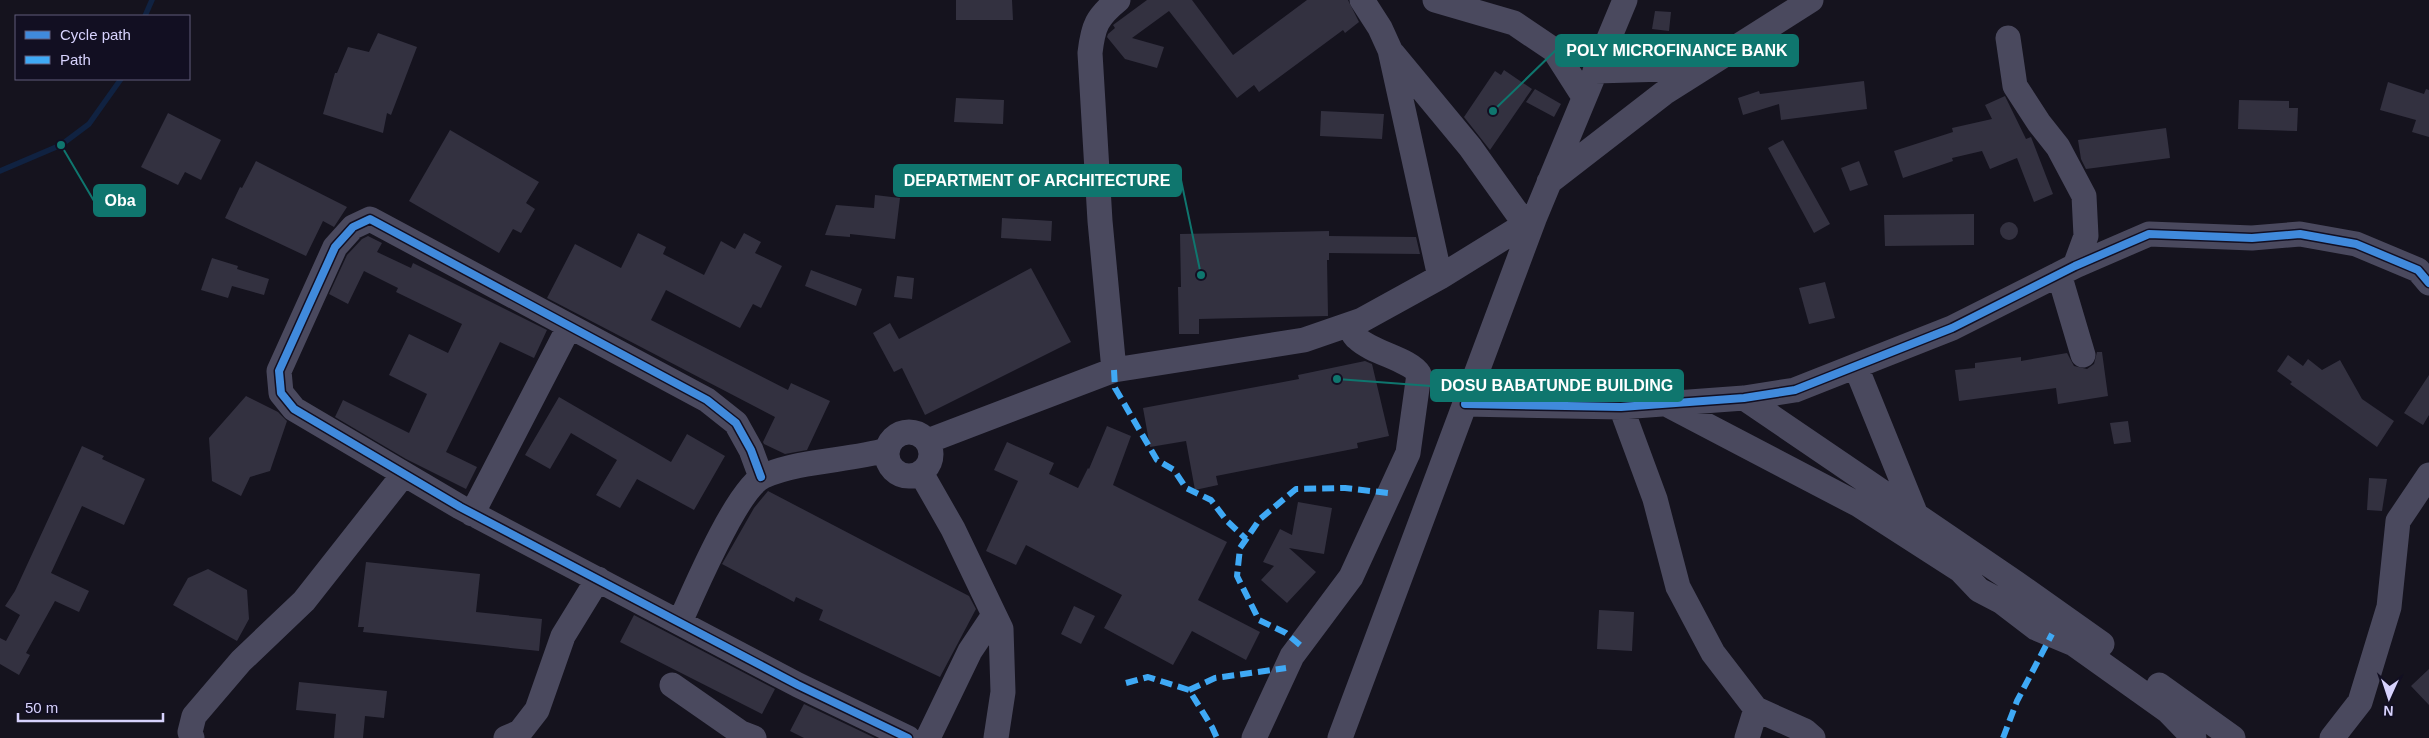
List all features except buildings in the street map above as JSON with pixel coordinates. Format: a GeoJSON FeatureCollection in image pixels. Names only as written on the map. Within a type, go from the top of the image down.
{"type":"FeatureCollection","features":[{"type":"Feature","properties":{"kind":"street"},"geometry":{"type":"LineString","coordinates":[[1114,370],[1100,220],[1090,53],[1092,31],[1102,13],[1118,0]]}},
{"type":"Feature","properties":{"kind":"street"},"geometry":{"type":"LineString","coordinates":[[1362,0],[1380,28],[1390,50],[1440,276]]}},
{"type":"Feature","properties":{"kind":"street"},"geometry":{"type":"LineString","coordinates":[[1435,0],[1514,23],[1554,50],[1584,97]]}},
{"type":"Feature","properties":{"kind":"street"},"geometry":{"type":"LineString","coordinates":[[1340,738],[1466,404],[1529,221],[1548,183],[1625,0]]}},
{"type":"Feature","properties":{"kind":"street"},"geometry":{"type":"LineString","coordinates":[[1548,183],[1664,93],[1811,0]]}},
{"type":"Feature","properties":{"kind":"street"},"geometry":{"type":"LineString","coordinates":[[2008,38],[2015,86],[2039,123],[2058,147],[2084,196],[2086,236],[2067,270],[2083,355]]}},
{"type":"Feature","properties":{"kind":"street"},"geometry":{"type":"LineString","coordinates":[[1390,50],[1529,221]]}},
{"type":"Feature","properties":{"kind":"street"},"geometry":{"type":"LineString","coordinates":[[1595,71],[1703,68]]}},
{"type":"Feature","properties":{"kind":"street"},"geometry":{"type":"LineString","coordinates":[[761,477],[751,450],[736,423],[707,400],[370,219],[353,227],[335,247],[279,371],[281,393],[294,409],[472,514],[798,685],[908,738]]}},
{"type":"Feature","properties":{"kind":"street"},"geometry":{"type":"LineString","coordinates":[[928,441],[1114,370],[1304,340],[1349,325],[1362,320],[1440,276],[1529,221]]}},
{"type":"Feature","properties":{"kind":"street"},"geometry":{"type":"LineString","coordinates":[[1466,404],[1621,407],[1668,405],[1744,398],[1795,390],[1952,328],[2067,270],[2149,234],[2252,238],[2300,234],[2356,244],[2418,270],[2429,284]]}},
{"type":"Feature","properties":{"kind":"street"},"geometry":{"type":"LineString","coordinates":[[1254,738],[1292,656],[1351,577],[1408,453],[1419,374],[1416,368],[1378,352],[1356,338],[1349,325]]}},
{"type":"Feature","properties":{"kind":"street"},"geometry":{"type":"LineString","coordinates":[[472,514],[569,327]]}},
{"type":"Feature","properties":{"kind":"street"},"geometry":{"type":"LineString","coordinates":[[1856,366],[1916,515]]}},
{"type":"Feature","properties":{"kind":"street"},"geometry":{"type":"LineString","coordinates":[[1744,398],[2016,583],[2233,738]]}},
{"type":"Feature","properties":{"kind":"street"},"geometry":{"type":"LineString","coordinates":[[1668,405],[1859,506],[1960,570],[1979,590],[2002,602],[2036,628],[2074,644],[2168,711],[2194,738]]}},
{"type":"Feature","properties":{"kind":"street"},"geometry":{"type":"LineString","coordinates":[[1621,407],[1655,499],[1678,587],[1713,653],[1756,709],[1805,731],[1813,738]]}},
{"type":"Feature","properties":{"kind":"street"},"geometry":{"type":"LineString","coordinates":[[916,432],[928,441],[932,455],[927,468],[921,473],[907,476],[894,470],[887,457],[887,450],[890,443],[901,433],[916,432]]}},
{"type":"Feature","properties":{"kind":"street"},"geometry":{"type":"LineString","coordinates":[[680,622],[710,553],[741,501],[761,477],[788,468],[866,456],[887,450]]}},
{"type":"Feature","properties":{"kind":"street"},"geometry":{"type":"LineString","coordinates":[[921,473],[953,529],[1001,629],[1003,692],[996,738]]}},
{"type":"Feature","properties":{"kind":"street"},"geometry":{"type":"LineString","coordinates":[[192,738],[190,732],[194,716],[241,661],[304,601],[404,474]]}},
{"type":"Feature","properties":{"kind":"street"},"geometry":{"type":"LineString","coordinates":[[2332,738],[2360,702],[2389,607],[2398,521],[2429,475]]}},
{"type":"Feature","properties":{"kind":"street"},"geometry":{"type":"LineString","coordinates":[[506,738],[520,732],[536,710],[563,636],[598,579]]}},
{"type":"Feature","properties":{"kind":"street"},"geometry":{"type":"LineString","coordinates":[[928,738],[970,651],[994,615]]}},
{"type":"Feature","properties":{"kind":"street"},"geometry":{"type":"LineString","coordinates":[[672,685],[741,733],[754,738]]}},
{"type":"Feature","properties":{"kind":"street"},"geometry":{"type":"LineString","coordinates":[[1748,738],[1756,709]]}},
{"type":"Feature","properties":{"kind":"waterway"},"geometry":{"type":"LineString","coordinates":[[145,15],[152,0]]}},
{"type":"Feature","properties":{"kind":"waterway"},"geometry":{"type":"LineString","coordinates":[[0,171],[61,145],[89,124],[120,80]]}},
{"type":"Feature","properties":{"kind":"marked path"},"geometry":{"type":"LineString","coordinates":[[1114,370],[1115,388],[1157,460],[1174,470],[1186,488],[1211,500],[1227,521],[1246,539]]}},
{"type":"Feature","properties":{"kind":"marked path"},"geometry":{"type":"LineString","coordinates":[[1300,645],[1286,633],[1259,620],[1237,576],[1240,548],[1260,519],[1296,489],[1345,488],[1388,493]]}},
{"type":"Feature","properties":{"kind":"marked path"},"geometry":{"type":"LineString","coordinates":[[2003,738],[2017,701],[2052,634]]}},
{"type":"Feature","properties":{"kind":"marked path"},"geometry":{"type":"LineString","coordinates":[[1189,690],[1215,678],[1286,668]]}},
{"type":"Feature","properties":{"kind":"marked path"},"geometry":{"type":"LineString","coordinates":[[1126,683],[1148,677],[1189,690],[1217,738]]}},
{"type":"Feature","properties":{"kind":"cycle path"},"geometry":{"type":"LineString","coordinates":[[761,477],[751,450],[736,423],[707,400],[370,219],[353,227],[335,247],[279,371],[281,393],[294,409],[460,507],[798,685],[908,738]]}},
{"type":"Feature","properties":{"kind":"cycle path"},"geometry":{"type":"LineString","coordinates":[[1465,404],[1621,407],[1744,398],[1795,390],[1952,328],[2075,266],[2149,234],[2252,238],[2300,234],[2356,244],[2418,270],[2429,283]]}},
{"type":"Feature","properties":{"kind":"place","name":"POLY MICROFINANCE BANK"},"geometry":{"type":"Point","coordinates":[1493,111]}},
{"type":"Feature","properties":{"kind":"place","name":"Oba"},"geometry":{"type":"Point","coordinates":[61,145]}},
{"type":"Feature","properties":{"kind":"place","name":"DEPARTMENT OF ARCHITECTURE"},"geometry":{"type":"Point","coordinates":[1201,275]}},
{"type":"Feature","properties":{"kind":"place","name":"DOSU BABATUNDE BUILDING"},"geometry":{"type":"Point","coordinates":[1337,379]}}]}
